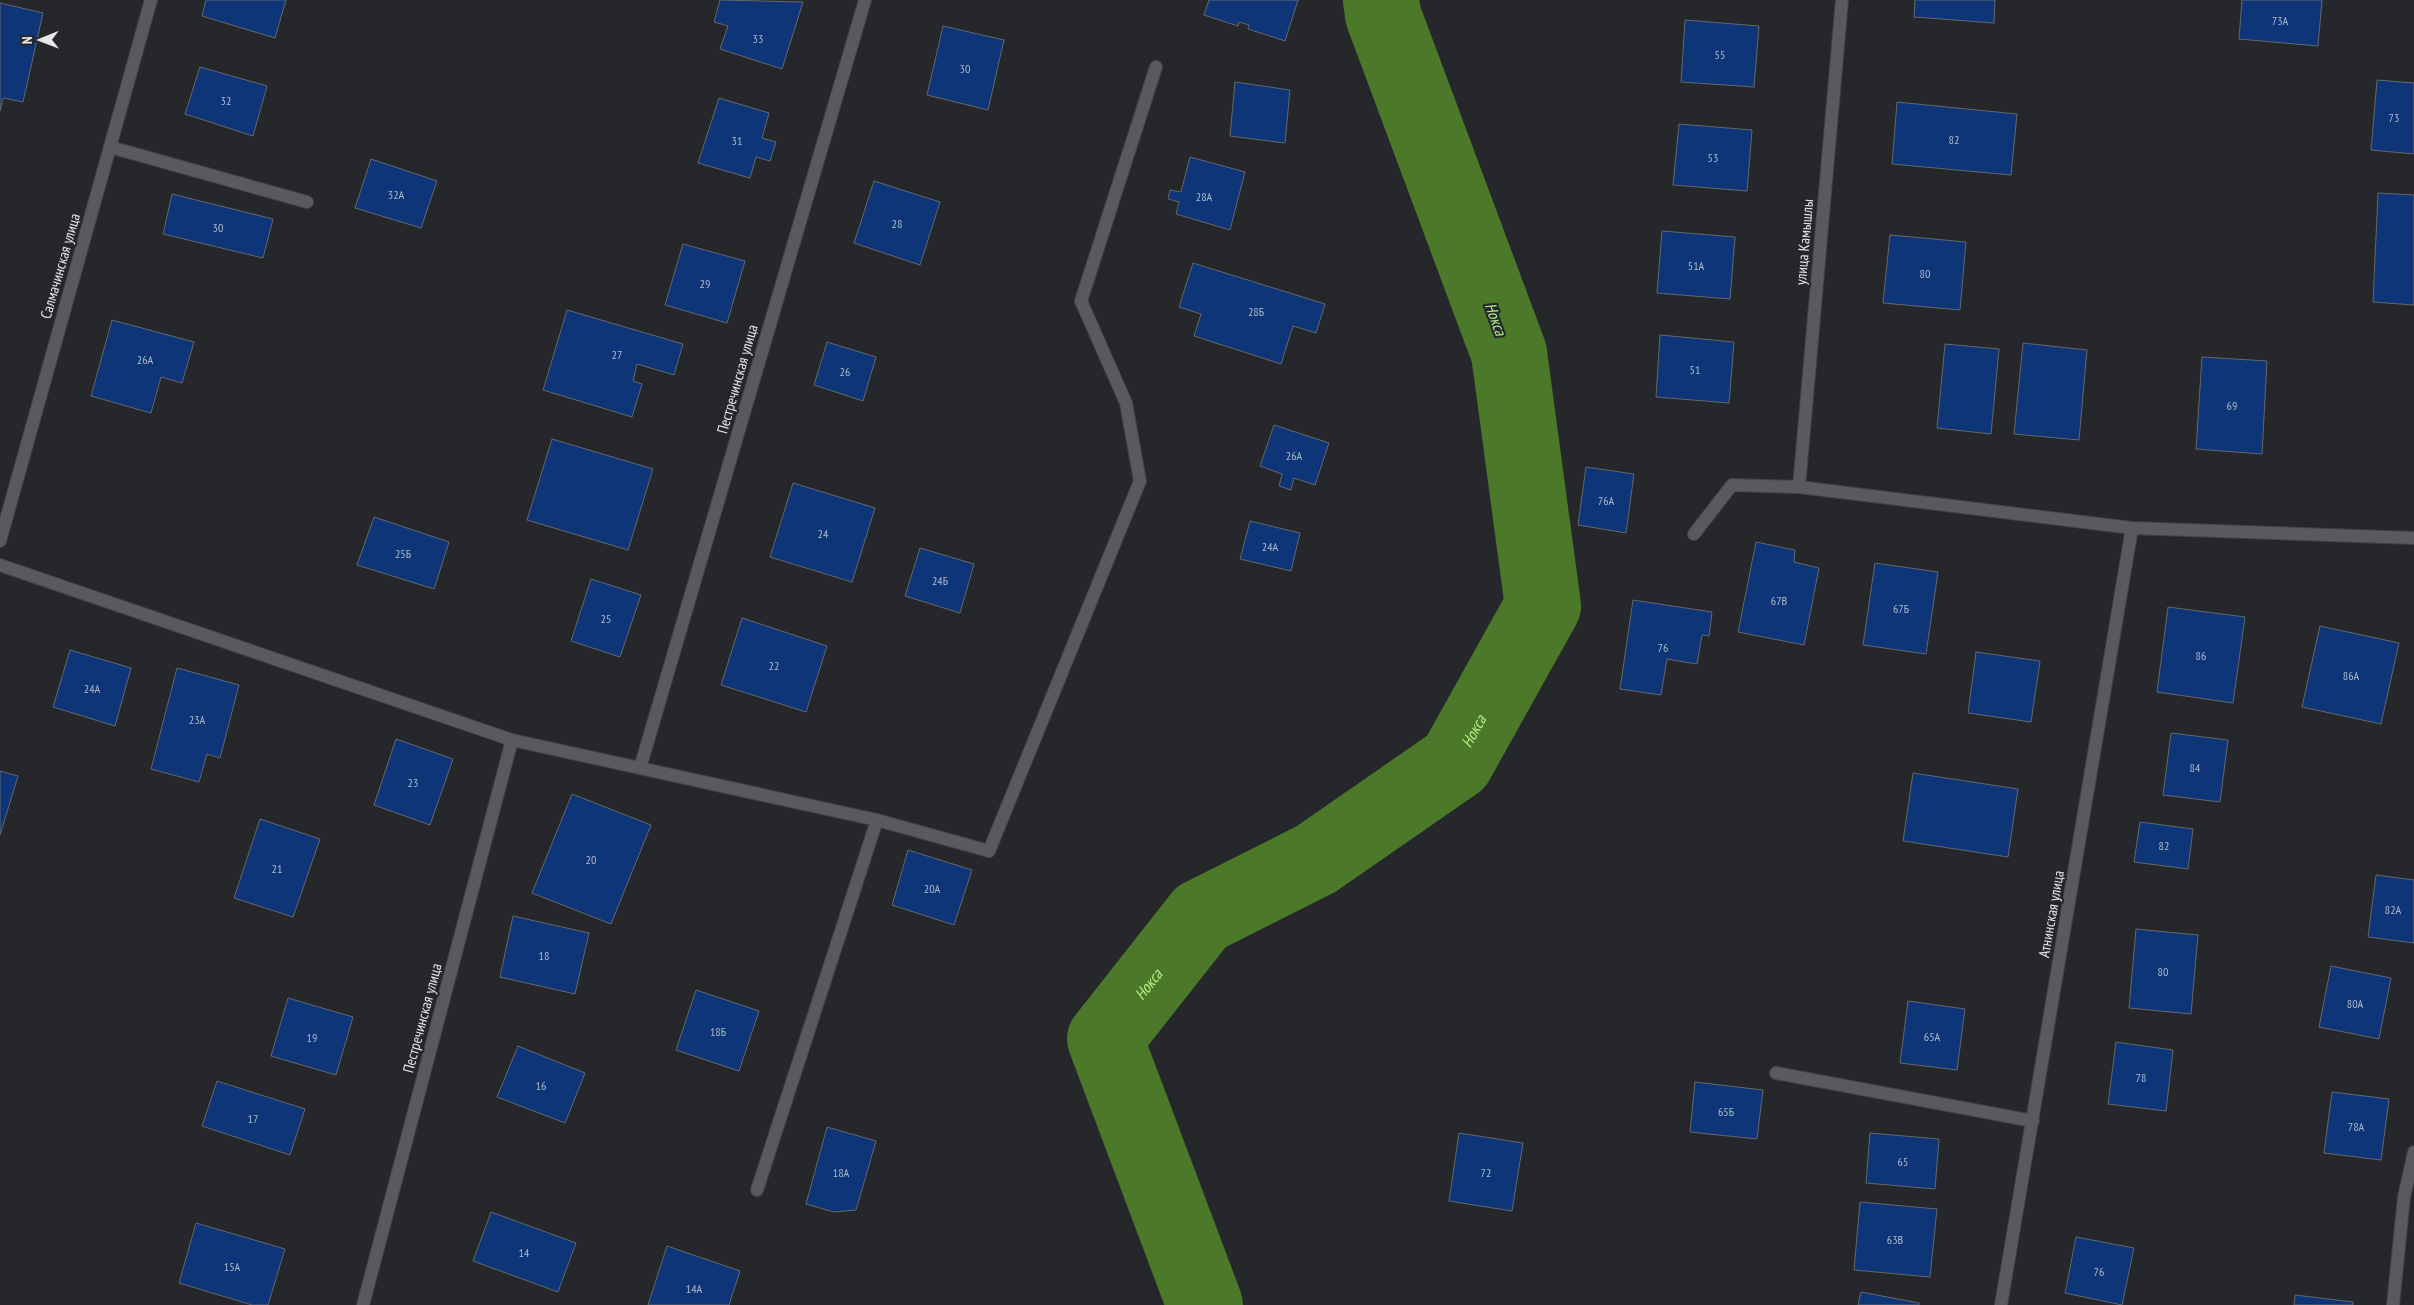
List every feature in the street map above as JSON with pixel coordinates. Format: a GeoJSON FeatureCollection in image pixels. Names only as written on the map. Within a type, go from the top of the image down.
{"type":"FeatureCollection","features":[{"type":"Feature","properties":{"kind":"street","name":"Салмачинская улица"},"geometry":{"type":"LineString","coordinates":[[0,541],[151,0]]}},
{"type":"Feature","properties":{"kind":"street","name":"Пестречинская улица"},"geometry":{"type":"LineString","coordinates":[[640,768],[866,0]]}},
{"type":"Feature","properties":{"kind":"street","name":"улица Камышлы"},"geometry":{"type":"LineString","coordinates":[[1799,487],[1842,0]]}},
{"type":"Feature","properties":{"kind":"street"},"geometry":{"type":"LineString","coordinates":[[0,565],[512,740],[877,820],[989,851],[1140,481],[1126,403],[1081,301],[1156,67]]}},
{"type":"Feature","properties":{"kind":"street"},"geometry":{"type":"LineString","coordinates":[[110,147],[307,202]]}},
{"type":"Feature","properties":{"kind":"street"},"geometry":{"type":"LineString","coordinates":[[1694,534],[1732,485],[1799,487],[2132,528],[2414,538]]}},
{"type":"Feature","properties":{"kind":"street","name":"Атнинская улица"},"geometry":{"type":"LineString","coordinates":[[2001,1305],[2132,528]]}},
{"type":"Feature","properties":{"kind":"street","name":"Пестречинская улица"},"geometry":{"type":"LineString","coordinates":[[364,1305],[512,740]]}},
{"type":"Feature","properties":{"kind":"street"},"geometry":{"type":"LineString","coordinates":[[757,1190],[877,820]]}},
{"type":"Feature","properties":{"kind":"street"},"geometry":{"type":"LineString","coordinates":[[1776,1073],[2033,1121]]}},
{"type":"Feature","properties":{"kind":"street"},"geometry":{"type":"LineString","coordinates":[[2393,1305],[2404,1196],[2414,1152]]}},
{"type":"Feature","properties":{"kind":"building"},"geometry":{"type":"Polygon","coordinates":[[[206,0],[286,0],[275,38],[202,16],[206,0]]]}},
{"type":"Feature","properties":{"kind":"building"},"geometry":{"type":"Polygon","coordinates":[[[720,0],[803,2],[782,69],[720,49],[728,26],[714,22],[720,0]]]}},
{"type":"Feature","properties":{"kind":"building"},"geometry":{"type":"Polygon","coordinates":[[[1209,0],[1298,0],[1285,41],[1248,29],[1249,25],[1239,22],[1238,26],[1204,15],[1209,0]]]}},
{"type":"Feature","properties":{"kind":"building"},"geometry":{"type":"Polygon","coordinates":[[[1915,0],[1995,0],[1994,23],[1914,17],[1915,0]]]}},
{"type":"Feature","properties":{"kind":"building"},"geometry":{"type":"Polygon","coordinates":[[[2242,0],[2322,0],[2318,46],[2239,39],[2242,0]]]}},
{"type":"Feature","properties":{"kind":"building"},"geometry":{"type":"Polygon","coordinates":[[[0,3],[43,13],[23,102],[3,98],[0,111],[0,3]]]}},
{"type":"Feature","properties":{"kind":"building"},"geometry":{"type":"Polygon","coordinates":[[[1685,20],[1759,26],[1754,87],[1681,82],[1685,20]]]}},
{"type":"Feature","properties":{"kind":"building"},"geometry":{"type":"Polygon","coordinates":[[[943,26],[1004,40],[988,110],[927,95],[943,26]]]}},
{"type":"Feature","properties":{"kind":"building"},"geometry":{"type":"Polygon","coordinates":[[[200,67],[267,86],[253,136],[185,114],[200,67]]]}},
{"type":"Feature","properties":{"kind":"building"},"geometry":{"type":"Polygon","coordinates":[[[2377,80],[2414,83],[2414,154],[2371,150],[2377,80]]]}},
{"type":"Feature","properties":{"kind":"building"},"geometry":{"type":"Polygon","coordinates":[[[1235,82],[1290,90],[1285,143],[1230,136],[1235,82]]]}},
{"type":"Feature","properties":{"kind":"building"},"geometry":{"type":"Polygon","coordinates":[[[719,98],[769,113],[762,138],[776,142],[770,161],[756,157],[750,178],[698,163],[719,98]]]}},
{"type":"Feature","properties":{"kind":"building"},"geometry":{"type":"Polygon","coordinates":[[[1897,102],[2017,114],[2011,175],[1892,164],[1897,102]]]}},
{"type":"Feature","properties":{"kind":"building"},"geometry":{"type":"Polygon","coordinates":[[[1679,124],[1752,130],[1747,191],[1673,185],[1679,124]]]}},
{"type":"Feature","properties":{"kind":"building"},"geometry":{"type":"Polygon","coordinates":[[[1190,157],[1245,172],[1230,230],[1176,214],[1179,202],[1168,199],[1170,190],[1181,192],[1190,157]]]}},
{"type":"Feature","properties":{"kind":"building"},"geometry":{"type":"Polygon","coordinates":[[[371,159],[437,181],[421,228],[355,208],[371,159]]]}},
{"type":"Feature","properties":{"kind":"building"},"geometry":{"type":"Polygon","coordinates":[[[874,181],[940,202],[920,265],[854,243],[874,181]]]}},
{"type":"Feature","properties":{"kind":"building"},"geometry":{"type":"Polygon","coordinates":[[[2378,193],[2414,195],[2414,305],[2373,302],[2378,193]]]}},
{"type":"Feature","properties":{"kind":"building"},"geometry":{"type":"Polygon","coordinates":[[[172,194],[273,219],[263,258],[163,234],[172,194]]]}},
{"type":"Feature","properties":{"kind":"building"},"geometry":{"type":"Polygon","coordinates":[[[1662,231],[1735,237],[1730,299],[1657,293],[1662,231]]]}},
{"type":"Feature","properties":{"kind":"building"},"geometry":{"type":"Polygon","coordinates":[[[1890,235],[1966,242],[1960,310],[1883,303],[1890,235]]]}},
{"type":"Feature","properties":{"kind":"building"},"geometry":{"type":"Polygon","coordinates":[[[683,244],[745,261],[727,323],[665,305],[683,244]]]}},
{"type":"Feature","properties":{"kind":"building"},"geometry":{"type":"Polygon","coordinates":[[[1193,263],[1325,304],[1316,333],[1293,326],[1281,364],[1194,336],[1201,314],[1179,307],[1193,263]]]}},
{"type":"Feature","properties":{"kind":"building"},"geometry":{"type":"Polygon","coordinates":[[[567,310],[683,344],[674,375],[637,364],[633,381],[642,384],[632,417],[543,390],[567,310]]]}},
{"type":"Feature","properties":{"kind":"building"},"geometry":{"type":"Polygon","coordinates":[[[112,320],[194,342],[182,383],[161,377],[151,413],[91,396],[112,320]]]}},
{"type":"Feature","properties":{"kind":"building"},"geometry":{"type":"Polygon","coordinates":[[[1660,335],[1734,342],[1729,403],[1656,397],[1660,335]]]}},
{"type":"Feature","properties":{"kind":"building"},"geometry":{"type":"Polygon","coordinates":[[[827,342],[876,357],[863,401],[814,385],[827,342]]]}},
{"type":"Feature","properties":{"kind":"building"},"geometry":{"type":"Polygon","coordinates":[[[2023,343],[2087,350],[2079,440],[2014,434],[2023,343]]]}},
{"type":"Feature","properties":{"kind":"building"},"geometry":{"type":"Polygon","coordinates":[[[1945,344],[1999,349],[1991,434],[1937,428],[1945,344]]]}},
{"type":"Feature","properties":{"kind":"building"},"geometry":{"type":"Polygon","coordinates":[[[2202,357],[2267,361],[2262,454],[2196,449],[2202,357]]]}},
{"type":"Feature","properties":{"kind":"building"},"geometry":{"type":"Polygon","coordinates":[[[1274,425],[1329,443],[1315,485],[1294,478],[1291,490],[1279,486],[1282,474],[1260,466],[1274,425]]]}},
{"type":"Feature","properties":{"kind":"building"},"geometry":{"type":"Polygon","coordinates":[[[552,439],[653,469],[628,550],[527,520],[552,439]]]}},
{"type":"Feature","properties":{"kind":"building"},"geometry":{"type":"Polygon","coordinates":[[[1586,467],[1634,474],[1626,533],[1578,525],[1586,467]]]}},
{"type":"Feature","properties":{"kind":"building"},"geometry":{"type":"Polygon","coordinates":[[[793,483],[875,508],[852,582],[770,557],[793,483]]]}},
{"type":"Feature","properties":{"kind":"building"},"geometry":{"type":"Polygon","coordinates":[[[374,517],[449,542],[434,589],[357,565],[374,517]]]}},
{"type":"Feature","properties":{"kind":"building"},"geometry":{"type":"Polygon","coordinates":[[[1250,521],[1300,533],[1291,571],[1240,559],[1250,521]]]}},
{"type":"Feature","properties":{"kind":"building"},"geometry":{"type":"Polygon","coordinates":[[[1756,542],[1795,550],[1794,562],[1819,568],[1804,645],[1738,632],[1756,542]]]}},
{"type":"Feature","properties":{"kind":"building"},"geometry":{"type":"Polygon","coordinates":[[[920,548],[974,564],[960,613],[905,596],[920,548]]]}},
{"type":"Feature","properties":{"kind":"building"},"geometry":{"type":"Polygon","coordinates":[[[1875,563],[1938,572],[1926,654],[1863,645],[1875,563]]]}},
{"type":"Feature","properties":{"kind":"building"},"geometry":{"type":"Polygon","coordinates":[[[591,579],[641,595],[620,657],[571,641],[591,579]]]}},
{"type":"Feature","properties":{"kind":"building"},"geometry":{"type":"Polygon","coordinates":[[[1633,600],[1712,612],[1709,636],[1702,635],[1697,664],[1667,659],[1661,695],[1620,689],[1633,600]]]}},
{"type":"Feature","properties":{"kind":"building"},"geometry":{"type":"Polygon","coordinates":[[[2168,607],[2245,617],[2233,703],[2157,692],[2168,607]]]}},
{"type":"Feature","properties":{"kind":"building"},"geometry":{"type":"Polygon","coordinates":[[[742,618],[827,646],[806,712],[721,685],[742,618]]]}},
{"type":"Feature","properties":{"kind":"building"},"geometry":{"type":"Polygon","coordinates":[[[2320,626],[2399,643],[2381,724],[2302,707],[2320,626]]]}},
{"type":"Feature","properties":{"kind":"building"},"geometry":{"type":"Polygon","coordinates":[[[70,650],[131,668],[115,726],[53,707],[70,650]]]}},
{"type":"Feature","properties":{"kind":"building"},"geometry":{"type":"Polygon","coordinates":[[[1976,652],[2040,661],[2031,722],[1968,713],[1976,652]]]}},
{"type":"Feature","properties":{"kind":"building"},"geometry":{"type":"Polygon","coordinates":[[[177,668],[239,685],[220,758],[207,754],[199,782],[151,769],[177,668]]]}},
{"type":"Feature","properties":{"kind":"building"},"geometry":{"type":"Polygon","coordinates":[[[2171,733],[2228,740],[2220,802],[2163,795],[2171,733]]]}},
{"type":"Feature","properties":{"kind":"building"},"geometry":{"type":"Polygon","coordinates":[[[396,739],[453,759],[430,825],[374,805],[396,739]]]}},
{"type":"Feature","properties":{"kind":"building"},"geometry":{"type":"Polygon","coordinates":[[[0,771],[18,776],[0,835],[0,771]]]}},
{"type":"Feature","properties":{"kind":"building"},"geometry":{"type":"Polygon","coordinates":[[[1913,773],[2018,789],[2008,857],[1903,841],[1913,773]]]}},
{"type":"Feature","properties":{"kind":"building"},"geometry":{"type":"Polygon","coordinates":[[[572,794],[651,825],[611,924],[532,893],[572,794]]]}},
{"type":"Feature","properties":{"kind":"building"},"geometry":{"type":"Polygon","coordinates":[[[260,819],[320,839],[293,917],[234,898],[260,819]]]}},
{"type":"Feature","properties":{"kind":"building"},"geometry":{"type":"Polygon","coordinates":[[[2140,822],[2193,829],[2188,869],[2134,862],[2140,822]]]}},
{"type":"Feature","properties":{"kind":"building"},"geometry":{"type":"Polygon","coordinates":[[[908,850],[972,870],[954,925],[892,905],[908,850]]]}},
{"type":"Feature","properties":{"kind":"building"},"geometry":{"type":"Polygon","coordinates":[[[2376,875],[2414,880],[2414,943],[2368,937],[2376,875]]]}},
{"type":"Feature","properties":{"kind":"building"},"geometry":{"type":"Polygon","coordinates":[[[513,916],[589,933],[575,994],[500,977],[513,916]]]}},
{"type":"Feature","properties":{"kind":"building"},"geometry":{"type":"Polygon","coordinates":[[[2136,929],[2198,935],[2191,1014],[2129,1008],[2136,929]]]}},
{"type":"Feature","properties":{"kind":"building"},"geometry":{"type":"Polygon","coordinates":[[[2331,966],[2391,978],[2379,1039],[2319,1027],[2331,966]]]}},
{"type":"Feature","properties":{"kind":"building"},"geometry":{"type":"Polygon","coordinates":[[[696,990],[759,1011],[739,1071],[676,1050],[696,990]]]}},
{"type":"Feature","properties":{"kind":"building"},"geometry":{"type":"Polygon","coordinates":[[[288,998],[353,1017],[336,1075],[271,1056],[288,998]]]}},
{"type":"Feature","properties":{"kind":"building"},"geometry":{"type":"Polygon","coordinates":[[[1908,1001],[1965,1009],[1957,1070],[1900,1063],[1908,1001]]]}},
{"type":"Feature","properties":{"kind":"building"},"geometry":{"type":"Polygon","coordinates":[[[2116,1042],[2173,1050],[2166,1111],[2108,1104],[2116,1042]]]}},
{"type":"Feature","properties":{"kind":"building"},"geometry":{"type":"Polygon","coordinates":[[[518,1046],[585,1073],[565,1123],[497,1097],[518,1046]]]}},
{"type":"Feature","properties":{"kind":"building"},"geometry":{"type":"Polygon","coordinates":[[[217,1081],[305,1109],[290,1155],[202,1126],[217,1081]]]}},
{"type":"Feature","properties":{"kind":"building"},"geometry":{"type":"Polygon","coordinates":[[[1695,1082],[1763,1090],[1757,1139],[1690,1132],[1695,1082]]]}},
{"type":"Feature","properties":{"kind":"building"},"geometry":{"type":"Polygon","coordinates":[[[2332,1092],[2389,1099],[2381,1160],[2324,1153],[2332,1092]]]}},
{"type":"Feature","properties":{"kind":"building"},"geometry":{"type":"Polygon","coordinates":[[[827,1127],[876,1141],[856,1210],[834,1212],[806,1204],[827,1127]]]}},
{"type":"Feature","properties":{"kind":"building"},"geometry":{"type":"Polygon","coordinates":[[[1459,1133],[1523,1143],[1512,1211],[1449,1201],[1459,1133]]]}},
{"type":"Feature","properties":{"kind":"building"},"geometry":{"type":"Polygon","coordinates":[[[1870,1133],[1939,1139],[1935,1189],[1866,1183],[1870,1133]]]}},
{"type":"Feature","properties":{"kind":"building"},"geometry":{"type":"Polygon","coordinates":[[[1860,1202],[1937,1209],[1930,1277],[1854,1270],[1860,1202]]]}},
{"type":"Feature","properties":{"kind":"building"},"geometry":{"type":"Polygon","coordinates":[[[491,1212],[576,1243],[558,1292],[473,1261],[491,1212]]]}},
{"type":"Feature","properties":{"kind":"building"},"geometry":{"type":"Polygon","coordinates":[[[196,1223],[285,1249],[268,1305],[252,1305],[179,1283],[196,1223]]]}},
{"type":"Feature","properties":{"kind":"building"},"geometry":{"type":"Polygon","coordinates":[[[2076,1237],[2134,1248],[2122,1305],[2065,1293],[2076,1237]]]}},
{"type":"Feature","properties":{"kind":"building"},"geometry":{"type":"Polygon","coordinates":[[[667,1246],[740,1271],[729,1305],[648,1305],[667,1246]]]}},
{"type":"Feature","properties":{"kind":"building"},"geometry":{"type":"Polygon","coordinates":[[[1861,1292],[1919,1303],[1919,1305],[1858,1305],[1861,1292]]]}},
{"type":"Feature","properties":{"kind":"building"},"geometry":{"type":"Polygon","coordinates":[[[2295,1295],[2353,1302],[2353,1305],[2294,1305],[2295,1295]]]}},
{"type":"Feature","properties":{"kind":"waterway","name":"Нокса"},"geometry":{"type":"LineString","coordinates":[[1205,1305],[1105,1039],[1201,917],[1316,859],[1456,762],[1543,606],[1509,353],[1383,15],[1381,0]]}}]}
